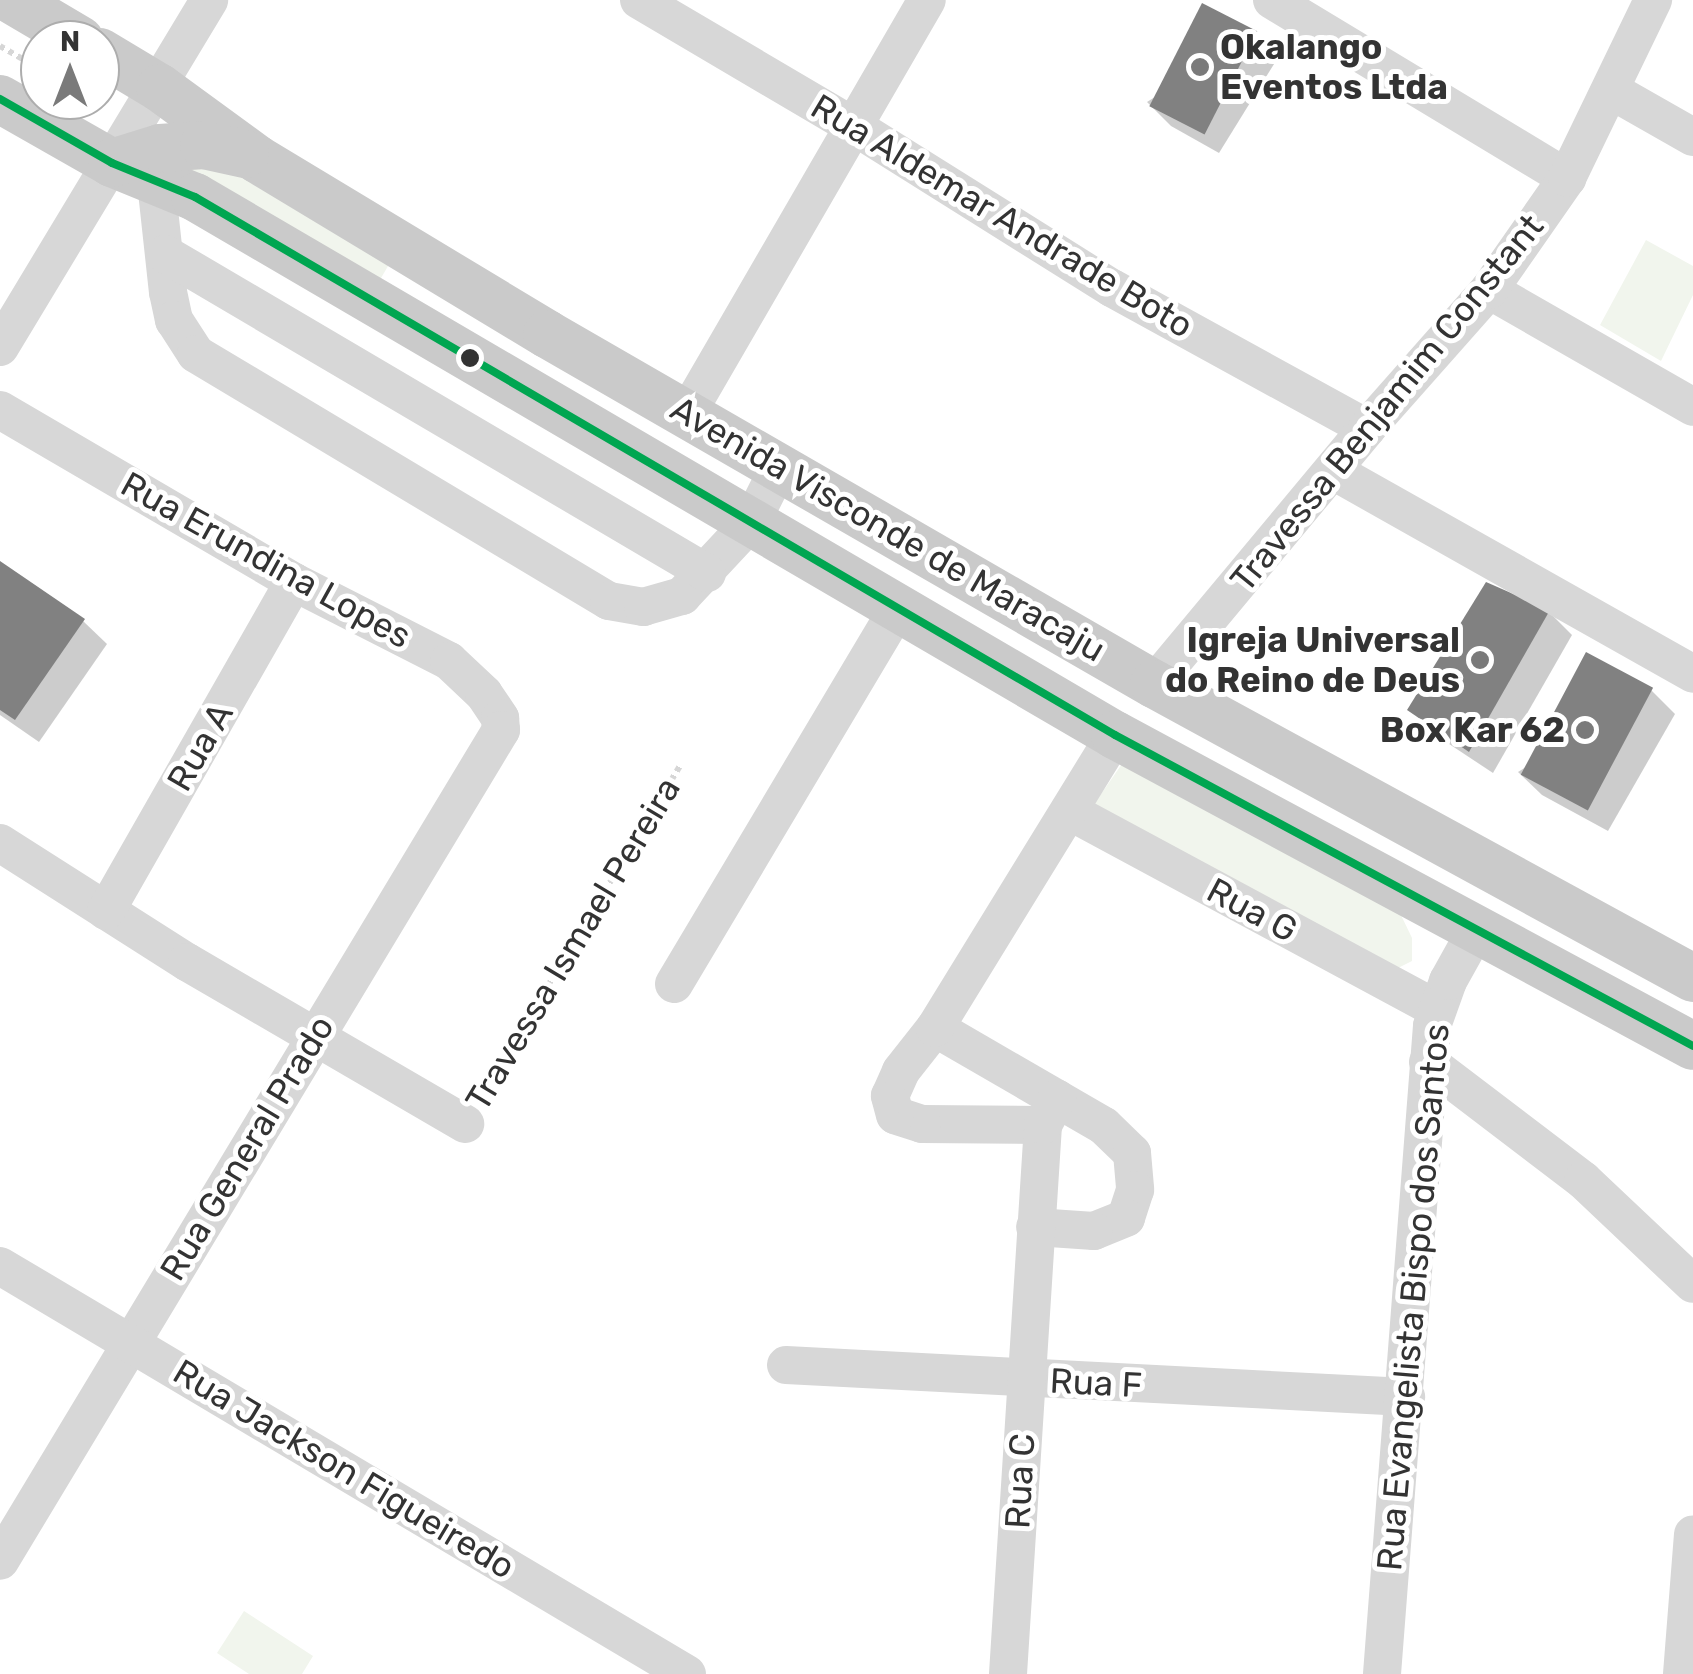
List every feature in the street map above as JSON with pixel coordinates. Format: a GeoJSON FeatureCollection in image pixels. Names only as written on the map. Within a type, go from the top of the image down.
{"type":"FeatureCollection","features":[{"type":"Feature","properties":{"kind":"main road"},"geometry":{"type":"LineString","coordinates":[[12,0],[46,20]]}},
{"type":"Feature","properties":{"kind":"main road","name":"Avenida Visconde de Maracaju"},"geometry":{"type":"LineString","coordinates":[[120,64],[160,88],[257,159],[547,334],[1154,684],[1693,978]]}},
{"type":"Feature","properties":{"kind":"main road"},"geometry":{"type":"LineString","coordinates":[[0,98],[112,163],[164,173],[218,146],[257,159]]}},
{"type":"Feature","properties":{"kind":"main road","name":"Avenida Visconde de Maracaju"},"geometry":{"type":"LineString","coordinates":[[164,173],[1115,735],[1693,1046]]}},
{"type":"Feature","properties":{"kind":"street"},"geometry":{"type":"LineString","coordinates":[[0,348],[160,88],[209,0]]}},
{"type":"Feature","properties":{"kind":"street","name":"Rua Aldemar Andrade Boto"},"geometry":{"type":"LineString","coordinates":[[639,0],[855,126],[1112,288],[1367,428]]}},
{"type":"Feature","properties":{"kind":"street"},"geometry":{"type":"LineString","coordinates":[[688,412],[927,0]]}},
{"type":"Feature","properties":{"kind":"street"},"geometry":{"type":"LineString","coordinates":[[1272,0],[1566,178]]}},
{"type":"Feature","properties":{"kind":"street","name":"Travessa Benjamim Constant"},"geometry":{"type":"LineString","coordinates":[[1154,684],[1335,472],[1367,428],[1489,290],[1566,178],[1612,91],[1653,0]]}},
{"type":"Feature","properties":{"kind":"street"},"geometry":{"type":"LineString","coordinates":[[1612,91],[1693,137]]}},
{"type":"Feature","properties":{"kind":"street"},"geometry":{"type":"LineString","coordinates":[[164,173],[165,254],[174,320],[196,354],[581,587],[609,600],[643,607],[682,596],[752,522],[779,467]]}},
{"type":"Feature","properties":{"kind":"street"},"geometry":{"type":"LineString","coordinates":[[165,254],[707,573]]}},
{"type":"Feature","properties":{"kind":"street"},"geometry":{"type":"LineString","coordinates":[[1489,290],[1693,407]]}},
{"type":"Feature","properties":{"kind":"street","name":"Rua Erundina Lopes"},"geometry":{"type":"LineString","coordinates":[[0,410],[294,582],[449,661],[494,708],[500,718],[500,738]]}},
{"type":"Feature","properties":{"kind":"street"},"geometry":{"type":"LineString","coordinates":[[1335,472],[1693,674]]}},
{"type":"Feature","properties":{"kind":"street","name":"Rua A"},"geometry":{"type":"LineString","coordinates":[[106,912],[294,582]]}},
{"type":"Feature","properties":{"kind":"street"},"geometry":{"type":"LineString","coordinates":[[674,984],[898,608]]}},
{"type":"Feature","properties":{"kind":"street"},"geometry":{"type":"LineString","coordinates":[[1050,1112],[950,1128],[895,1115],[892,1087],[934,1028],[1115,735]]}},
{"type":"Feature","properties":{"kind":"street","name":"Rua General Prado"},"geometry":{"type":"LineString","coordinates":[[0,1561],[313,1036],[500,738]]}},
{"type":"Feature","properties":{"kind":"street","name":"Rua G"},"geometry":{"type":"LineString","coordinates":[[1069,810],[1436,1009]]}},
{"type":"Feature","properties":{"kind":"street"},"geometry":{"type":"LineString","coordinates":[[0,843],[106,912],[466,1124]]}},
{"type":"Feature","properties":{"kind":"street","name":"Rua Evangelista Bispo dos Santos"},"geometry":{"type":"LineString","coordinates":[[1382,1674],[1406,1397],[1428,1062],[1436,1009],[1477,929]]}},
{"type":"Feature","properties":{"kind":"street"},"geometry":{"type":"LineString","coordinates":[[934,1028],[1050,1112],[1120,1138],[1132,1152],[1136,1190],[1126,1218],[1113,1227],[1094,1231],[1035,1227]]}},
{"type":"Feature","properties":{"kind":"street"},"geometry":{"type":"LineString","coordinates":[[1428,1062],[1583,1180],[1693,1284]]}},
{"type":"Feature","properties":{"kind":"street","name":"Rua C"},"geometry":{"type":"LineString","coordinates":[[1008,1674],[1035,1227],[1050,1112]]}},
{"type":"Feature","properties":{"kind":"street","name":"Rua Jackson Figueiredo"},"geometry":{"type":"LineString","coordinates":[[0,1266],[668,1669]]}},
{"type":"Feature","properties":{"kind":"street","name":"Rua F"},"geometry":{"type":"LineString","coordinates":[[786,1366],[1406,1397]]}},
{"type":"Feature","properties":{"kind":"street"},"geometry":{"type":"LineString","coordinates":[[1682,1674],[1693,1534]]}},
{"type":"Feature","properties":{"kind":"path","name":"Travessa Ismael Pereira"},"geometry":{"type":"LineString","coordinates":[[466,1124],[681,764]]}},
{"type":"Feature","properties":{"kind":"shaded area"},"geometry":{"type":"Polygon","coordinates":[[[202,151],[391,261],[374,290],[175,168],[202,151]]]}},
{"type":"Feature","properties":{"kind":"shaded area"},"geometry":{"type":"Polygon","coordinates":[[[1646,240],[1693,266],[1693,295],[1661,361],[1600,325],[1646,240]]]}},
{"type":"Feature","properties":{"kind":"shaded area"},"geometry":{"type":"Polygon","coordinates":[[[1122,764],[1400,913],[1412,938],[1412,961],[1398,968],[1094,804],[1122,764]]]}},
{"type":"Feature","properties":{"kind":"shaded area"},"geometry":{"type":"Polygon","coordinates":[[[244,1611],[313,1656],[302,1674],[249,1674],[217,1653],[244,1611]]]}},
{"type":"Feature","properties":{"kind":"building","name":"Okalango Eventos Ltda"},"geometry":{"type":"Polygon","coordinates":[[[1202,3],[1257,31],[1205,135],[1149,106],[1202,3]]]}},
{"type":"Feature","properties":{"kind":"building"},"geometry":{"type":"Polygon","coordinates":[[[0,561],[85,619],[15,720],[0,710],[0,561]]]}},
{"type":"Feature","properties":{"kind":"building","name":"Igreja Universal do Reino de Deus"},"geometry":{"type":"Polygon","coordinates":[[[1486,582],[1550,610],[1469,752],[1407,710],[1486,582]]]}},
{"type":"Feature","properties":{"kind":"building","name":"Box Kar 62"},"geometry":{"type":"Polygon","coordinates":[[[1586,652],[1653,688],[1588,810],[1521,775],[1586,652]]]}},
{"type":"Feature","properties":{"kind":"transit line"},"geometry":{"type":"LineString","coordinates":[[0,99],[112,163],[195,197],[1115,735],[1693,1046]]}},
{"type":"Feature","properties":{"kind":"place","name":"Okalango Eventos Ltda"},"geometry":{"type":"Point","coordinates":[1200,67]}},
{"type":"Feature","properties":{"kind":"place","name":"Igreja Universal do Reino de Deus"},"geometry":{"type":"Point","coordinates":[1480,660]}},
{"type":"Feature","properties":{"kind":"place","name":"Box Kar 62"},"geometry":{"type":"Point","coordinates":[1585,730]}}]}
